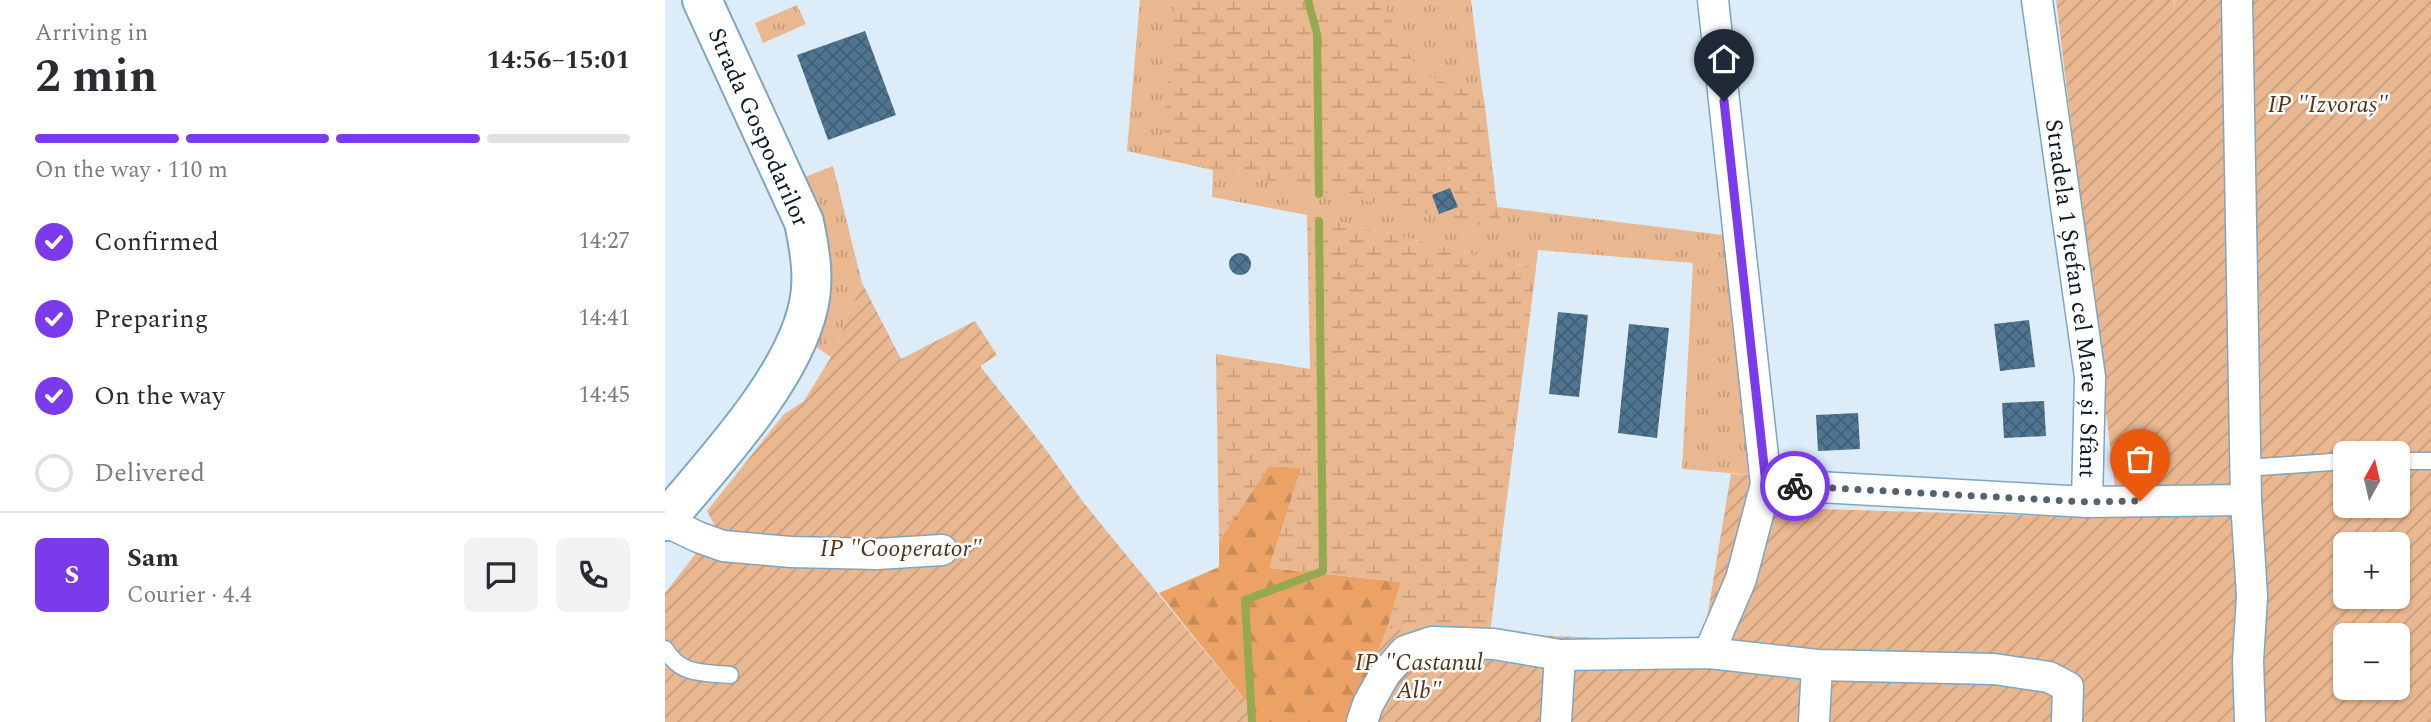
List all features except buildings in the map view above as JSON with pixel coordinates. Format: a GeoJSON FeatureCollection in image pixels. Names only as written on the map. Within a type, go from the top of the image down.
{"type":"FeatureCollection","features":[{"type":"Feature","properties":{"kind":"street","name":"Strada Gospodarilor"},"geometry":{"type":"LineString","coordinates":[[665,521],[734,438],[783,370],[800,338],[809,306],[812,277],[810,251],[803,222],[702,0]]}},
{"type":"Feature","properties":{"kind":"street"},"geometry":{"type":"LineString","coordinates":[[1709,653],[1741,579],[1766,484],[1713,0]]}},
{"type":"Feature","properties":{"kind":"street","name":"Stradela 1 Ștefan cel Mare și Sfânt"},"geometry":{"type":"LineString","coordinates":[[1766,484],[2087,502],[2090,377],[2037,0]]}},
{"type":"Feature","properties":{"kind":"street"},"geometry":{"type":"LineString","coordinates":[[2238,0],[2246,500],[2252,596],[2248,662],[2250,722]]}},
{"type":"Feature","properties":{"kind":"street"},"geometry":{"type":"LineString","coordinates":[[2087,502],[2246,500]]}},
{"type":"Feature","properties":{"kind":"street"},"geometry":{"type":"LineString","coordinates":[[665,521],[698,537],[723,545],[791,552],[877,554],[942,550]]}},
{"type":"Feature","properties":{"kind":"street"},"geometry":{"type":"LineString","coordinates":[[1362,722],[1368,704],[1385,674],[1405,651],[1432,642],[1494,644],[1560,655],[1709,653],[1817,666],[1994,669],[2049,677],[2067,687],[2067,722]]}},
{"type":"Feature","properties":{"kind":"street"},"geometry":{"type":"LineString","coordinates":[[1556,722],[1560,655]]}},
{"type":"Feature","properties":{"kind":"street"},"geometry":{"type":"LineString","coordinates":[[1814,722],[1817,666]]}},
{"type":"Feature","properties":{"kind":"lane"},"geometry":{"type":"LineString","coordinates":[[2410,461],[2431,461]]}},
{"type":"Feature","properties":{"kind":"lane"},"geometry":{"type":"LineString","coordinates":[[2246,468],[2333,462]]}},
{"type":"Feature","properties":{"kind":"lane"},"geometry":{"type":"LineString","coordinates":[[665,649],[672,661],[688,671],[730,674]]}},
{"type":"Feature","properties":{"kind":"green space"},"geometry":{"type":"Polygon","coordinates":[[[1140,0],[1471,0],[1497,207],[1731,236],[1753,475],[1682,469],[1693,263],[1538,250],[1536,268],[1307,215],[1212,197],[1213,170],[1127,151],[1140,0]]]}},
{"type":"Feature","properties":{"kind":"green space"},"geometry":{"type":"Polygon","coordinates":[[[1175,0],[1380,0],[1419,72],[1484,98],[1497,207],[1503,230],[1162,158],[1175,0]]]}},
{"type":"Feature","properties":{"kind":"green space"},"geometry":{"type":"Polygon","coordinates":[[[2056,0],[2173,0],[2175,6],[2174,0],[2431,0],[2431,722],[1350,722],[1387,629],[1703,642],[1731,474],[1753,475],[1756,507],[2116,518],[2116,495],[2056,0]]]}},
{"type":"Feature","properties":{"kind":"green space"},"geometry":{"type":"Polygon","coordinates":[[[797,5],[806,24],[763,43],[755,23],[797,5]]]}},
{"type":"Feature","properties":{"kind":"green space"},"geometry":{"type":"Polygon","coordinates":[[[833,166],[862,283],[831,357],[816,347],[831,286],[825,227],[805,177],[833,166]]]}},
{"type":"Feature","properties":{"kind":"green space"},"geometry":{"type":"Polygon","coordinates":[[[1307,215],[1536,268],[1490,633],[1387,629],[1401,582],[1269,568],[1301,468],[1269,466],[1219,541],[1216,354],[1310,369],[1307,215]]]}},
{"type":"Feature","properties":{"kind":"green space","name":"IP \"Cooperator\""},"geometry":{"type":"Polygon","coordinates":[[[862,283],[901,359],[975,321],[997,355],[980,366],[1044,447],[1083,502],[1253,710],[1255,722],[665,722],[665,593],[716,528],[707,511],[784,414],[804,401],[831,357],[862,283]]]}},
{"type":"Feature","properties":{"kind":"green space"},"geometry":{"type":"Polygon","coordinates":[[[1269,466],[1302,468],[1269,568],[1401,582],[1387,629],[1350,722],[1255,722],[1253,710],[1159,593],[1219,567],[1219,541],[1269,466]]]}},
{"type":"Feature","properties":{"kind":"waterway"},"geometry":{"type":"LineString","coordinates":[[1308,0],[1317,34],[1319,194]]}},
{"type":"Feature","properties":{"kind":"waterway"},"geometry":{"type":"LineString","coordinates":[[1252,722],[1245,600],[1323,571],[1319,221]]}},
{"type":"Feature","properties":{"kind":"way so far"},"geometry":{"type":"LineString","coordinates":[[1795,486],[2087,502],[2140,501]]}},
{"type":"Feature","properties":{"kind":"route"},"geometry":{"type":"LineString","coordinates":[[1724,101],[1766,484],[1795,486]]}},
{"type":"Feature","properties":{"kind":"park label","name":"IP \"Izvoraș\""},"geometry":{"type":"Point","coordinates":[2328,104]}},
{"type":"Feature","properties":{"kind":"park label","name":"IP \"Castanul Alb\""},"geometry":{"type":"Point","coordinates":[1419,676]}}]}
